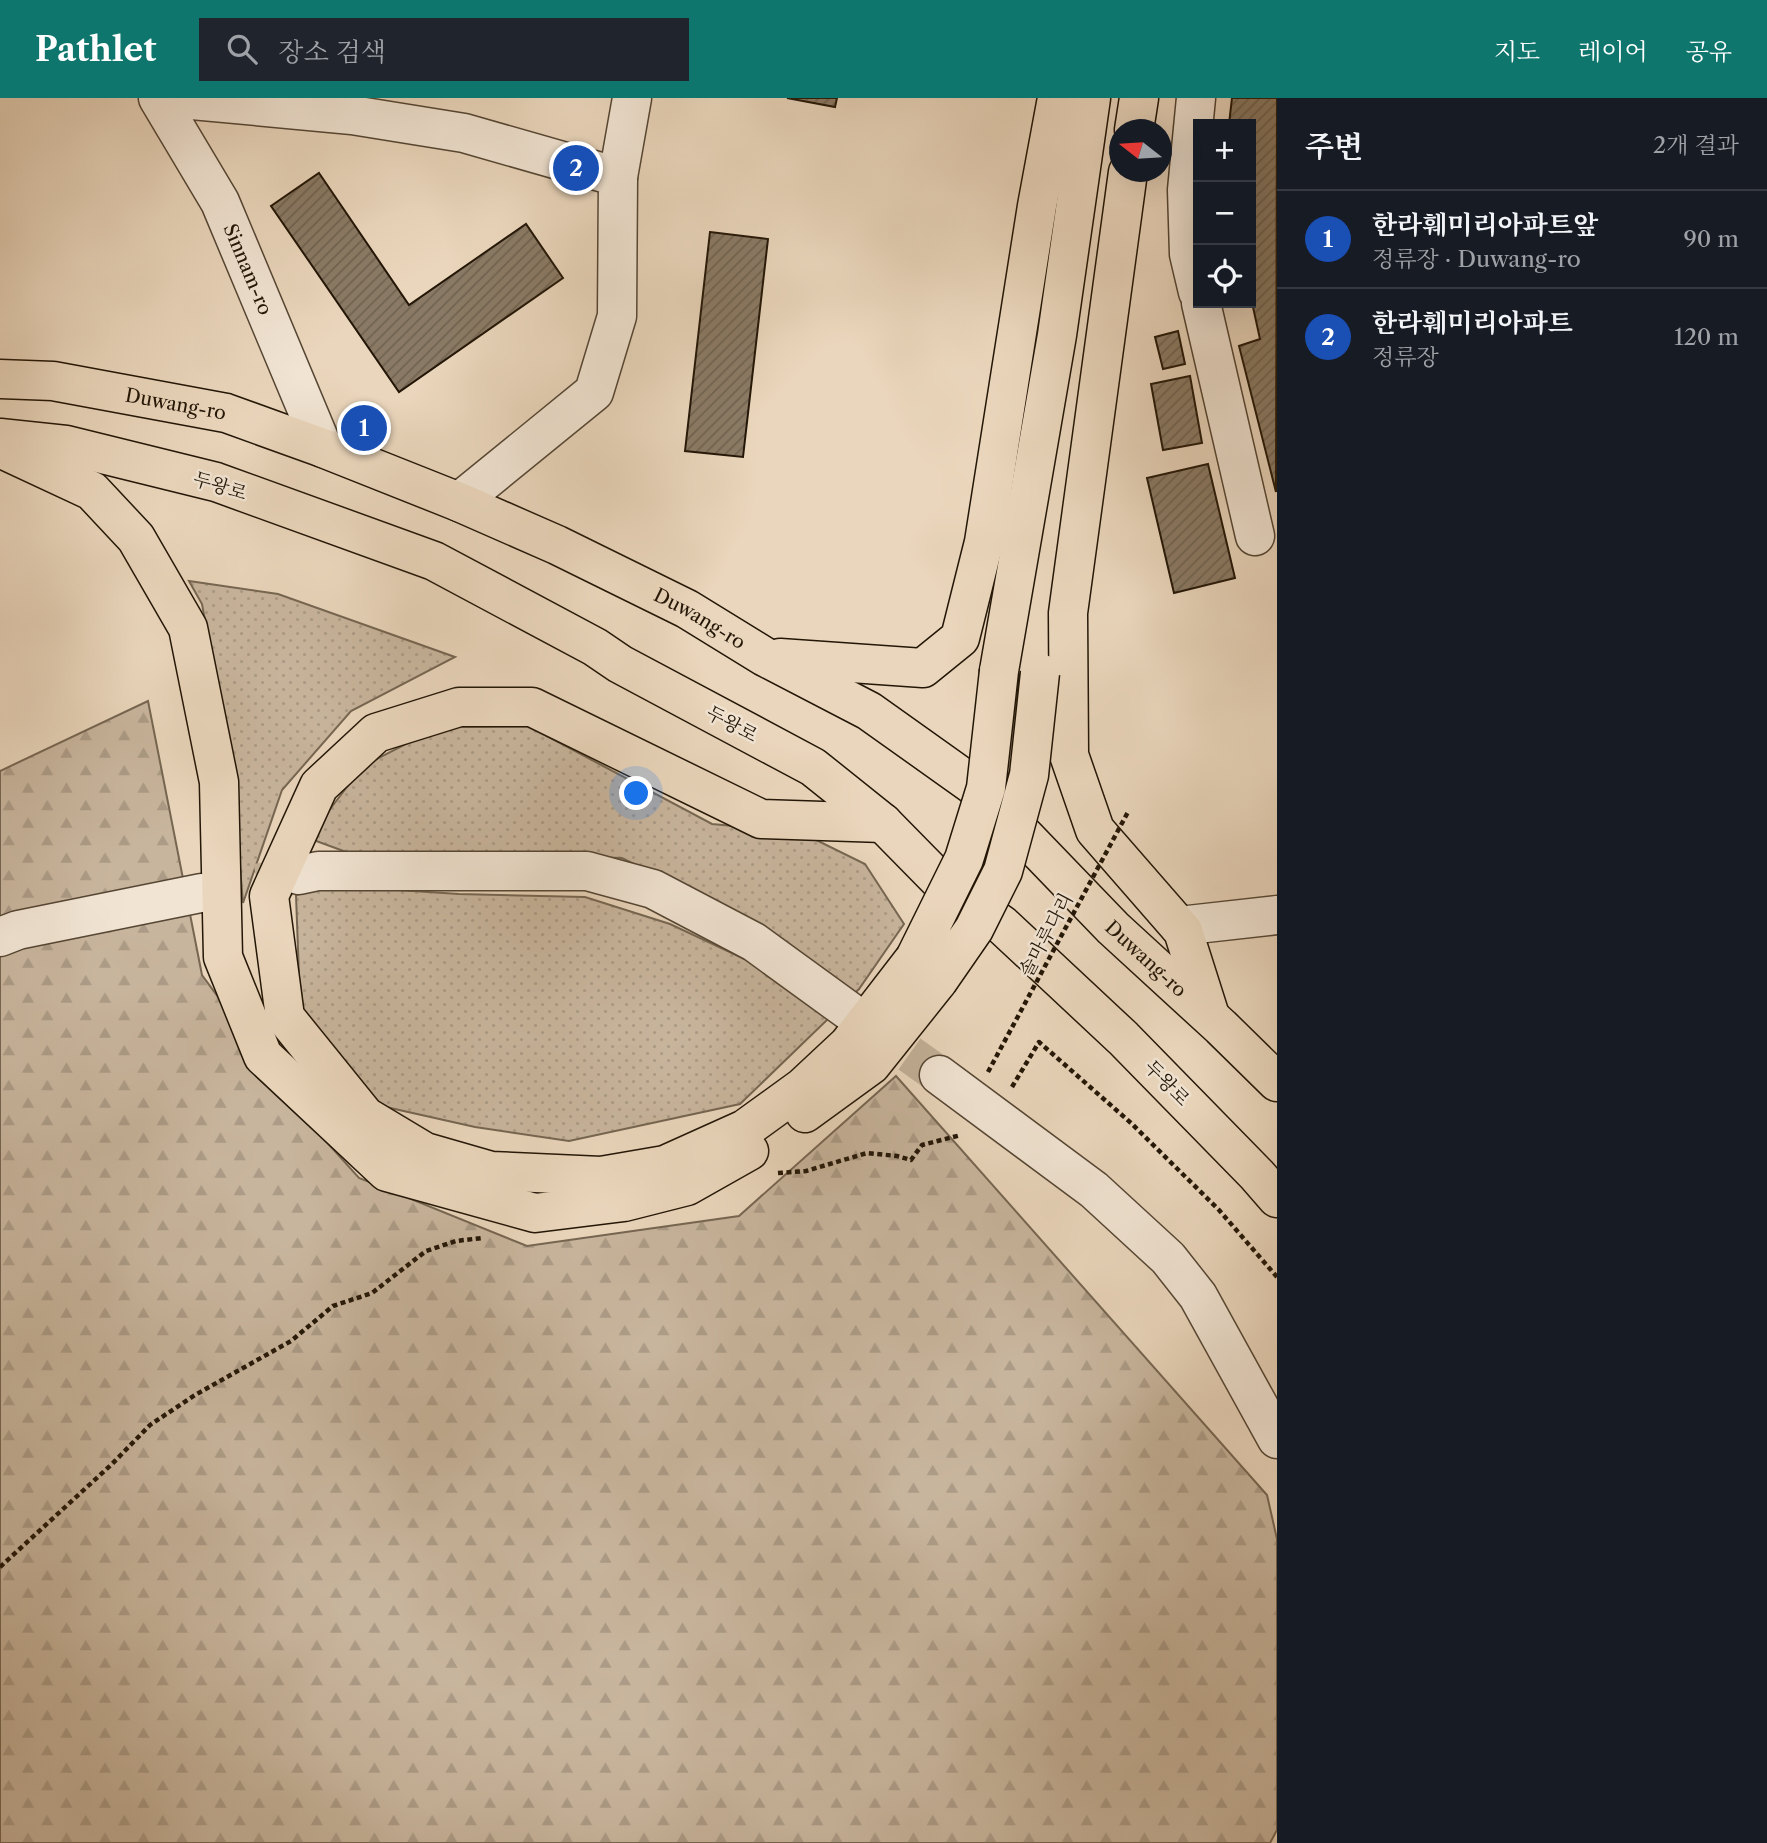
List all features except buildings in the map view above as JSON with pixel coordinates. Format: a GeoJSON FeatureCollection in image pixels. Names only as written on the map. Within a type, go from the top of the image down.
{"type":"FeatureCollection","features":[{"type":"Feature","properties":{"kind":"main road"},"geometry":{"type":"LineString","coordinates":[[765,657],[923,668],[960,638],[984,542],[1037,206],[1057,98]]}},
{"type":"Feature","properties":{"kind":"main road"},"geometry":{"type":"LineString","coordinates":[[0,449],[92,491],[136,538],[188,628],[219,782],[223,957],[263,1056],[387,1172],[535,1213],[624,1202],[687,1186],[764,1143],[872,1065],[927,970],[986,788],[999,671],[1057,335],[1091,98]]}},
{"type":"Feature","properties":{"kind":"main road"},"geometry":{"type":"LineString","coordinates":[[883,823],[761,819],[532,708],[458,706],[376,733],[319,786],[270,895],[285,1017],[365,1116],[425,1152],[491,1171],[601,1176],[665,1165],[745,1129],[803,1087],[974,929],[1003,871],[1028,775],[1051,545],[1112,98]]}},
{"type":"Feature","properties":{"kind":"main road"},"geometry":{"type":"LineString","coordinates":[[1136,119],[1139,98]]}},
{"type":"Feature","properties":{"kind":"main road"},"geometry":{"type":"LineString","coordinates":[[1127,182],[1068,613],[1069,755],[1095,830],[1183,931],[1210,1018]]}},
{"type":"Feature","properties":{"kind":"main road","name":"Duwang-ro"},"geometry":{"type":"LineString","coordinates":[[0,379],[53,381],[226,413],[459,502],[557,545],[687,610],[765,657],[869,711],[980,790],[1113,928],[1277,1082]]}},
{"type":"Feature","properties":{"kind":"main road","name":"두왕로"},"geometry":{"type":"LineString","coordinates":[[0,438],[66,445],[216,482],[434,561],[813,767],[883,823],[939,880],[1002,925],[1123,1038],[1277,1198]]}},
{"type":"Feature","properties":{"kind":"street","name":"Sinnam-ro"},"geometry":{"type":"LineString","coordinates":[[158,98],[220,202],[323,448]]}},
{"type":"Feature","properties":{"kind":"street"},"geometry":{"type":"LineString","coordinates":[[170,98],[352,115],[464,133],[618,177]]}},
{"type":"Feature","properties":{"kind":"street"},"geometry":{"type":"LineString","coordinates":[[459,502],[594,392],[617,316],[618,177],[632,98]]}},
{"type":"Feature","properties":{"kind":"street"},"geometry":{"type":"LineString","coordinates":[[1193,271],[1189,254],[1187,190],[1196,98]]}},
{"type":"Feature","properties":{"kind":"street"},"geometry":{"type":"LineString","coordinates":[[1202,308],[1255,536]]}},
{"type":"Feature","properties":{"kind":"street"},"geometry":{"type":"LineString","coordinates":[[299,875],[318,872],[587,870],[653,889],[754,942],[849,1011]]}},
{"type":"Feature","properties":{"kind":"street"},"geometry":{"type":"LineString","coordinates":[[0,937],[18,930],[201,893]]}},
{"type":"Feature","properties":{"kind":"street"},"geometry":{"type":"LineString","coordinates":[[1179,926],[1277,915]]}},
{"type":"Feature","properties":{"kind":"street"},"geometry":{"type":"LineString","coordinates":[[939,1075],[1003,1102],[1168,1258],[1198,1296],[1277,1439]]}},
{"type":"Feature","properties":{"kind":"path","name":"솔마루다리"},"geometry":{"type":"LineString","coordinates":[[988,1072],[1128,812]]}},
{"type":"Feature","properties":{"kind":"path"},"geometry":{"type":"LineString","coordinates":[[770,1174],[806,1171],[867,1153],[911,1160],[922,1146],[976,1131],[1003,1102],[1039,1042],[1131,1123],[1219,1210],[1277,1277]]}},
{"type":"Feature","properties":{"kind":"path"},"geometry":{"type":"LineString","coordinates":[[0,1567],[150,1426],[195,1395],[291,1341],[333,1306],[372,1293],[426,1251],[456,1241],[494,1237]]}},
{"type":"Feature","properties":{"kind":"green space"},"geometry":{"type":"Polygon","coordinates":[[[189,581],[278,594],[455,657],[351,711],[282,790],[243,903],[232,768],[202,604],[189,581]]]}},
{"type":"Feature","properties":{"kind":"green space"},"geometry":{"type":"Polygon","coordinates":[[[148,701],[202,975],[314,1128],[359,1178],[527,1246],[739,1216],[896,1076],[1267,1495],[1277,1539],[1277,1830],[1270,1843],[0,1843],[0,771],[148,701]]]}},
{"type":"Feature","properties":{"kind":"green space"},"geometry":{"type":"Polygon","coordinates":[[[528,726],[712,824],[800,832],[865,864],[904,924],[859,989],[740,1104],[569,1141],[475,1127],[377,1105],[308,1045],[299,977],[296,895],[335,886],[459,894],[585,897],[670,924],[751,962],[775,934],[622,858],[480,854],[357,856],[308,838],[363,766],[439,727],[528,726]]]}},
{"type":"Feature","properties":{"kind":"tunnel"},"geometry":{"type":"LineString","coordinates":[[201,893],[299,875]]}},
{"type":"Feature","properties":{"kind":"tunnel"},"geometry":{"type":"LineString","coordinates":[[863,1021],[939,1075]]}},
{"type":"Feature","properties":{"kind":"place","name":"한라훼미리아파트"},"geometry":{"type":"Point","coordinates":[576,168]}},
{"type":"Feature","properties":{"kind":"place","name":"한라훼미리아파트앞"},"geometry":{"type":"Point","coordinates":[364,428]}}]}
